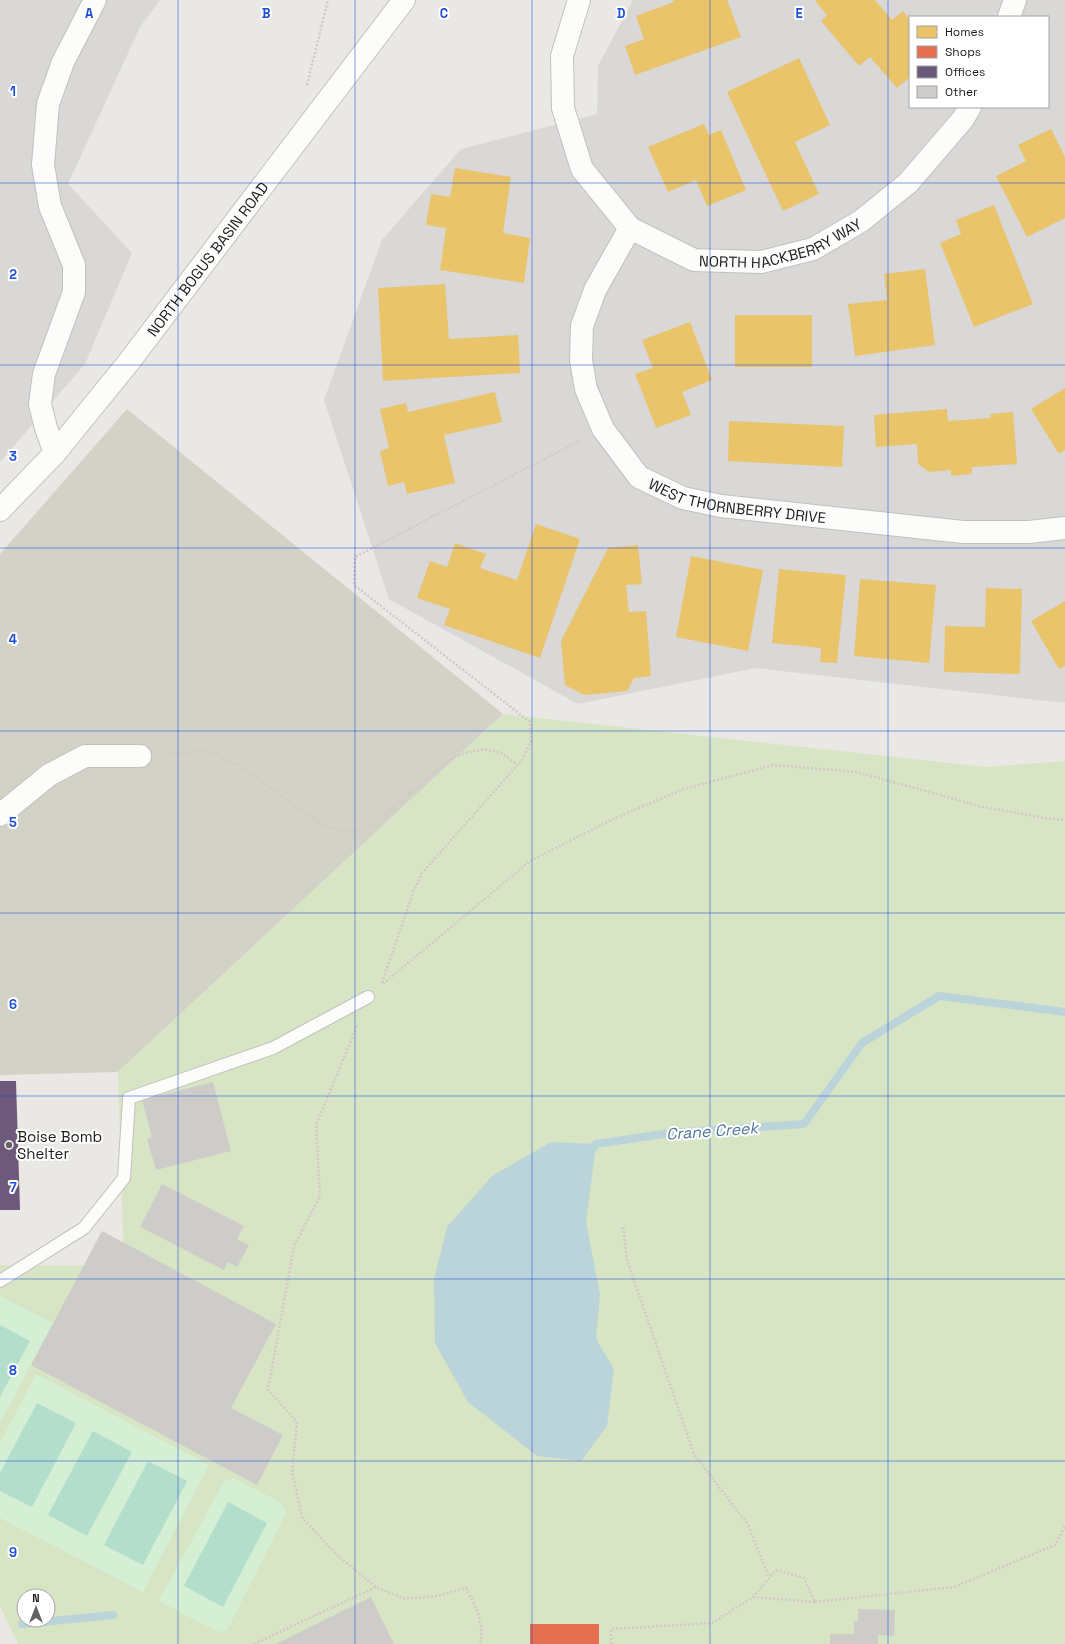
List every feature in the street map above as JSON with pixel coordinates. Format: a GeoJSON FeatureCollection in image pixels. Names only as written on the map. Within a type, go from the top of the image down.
{"type":"FeatureCollection","features":[{"type":"Feature","properties":{"kind":"street"},"geometry":{"type":"LineString","coordinates":[[55,453],[46,428],[40,404],[44,374],[74,292],[74,265],[50,206],[42,165],[48,104],[63,62],[95,0]]}},
{"type":"Feature","properties":{"kind":"street","name":"NORTH BOGUS BASIN ROAD"},"geometry":{"type":"LineString","coordinates":[[0,510],[55,453],[128,363],[404,0]]}},
{"type":"Feature","properties":{"kind":"street","name":"NORTH HACKBERRY WAY"},"geometry":{"type":"LineString","coordinates":[[579,0],[562,56],[563,108],[582,169],[630,228],[694,260],[761,262],[813,249],[861,221],[908,183],[963,119],[969,108]]}},
{"type":"Feature","properties":{"kind":"street"},"geometry":{"type":"LineString","coordinates":[[1009,16],[1015,0]]}},
{"type":"Feature","properties":{"kind":"street","name":"WEST THORNBERRY DRIVE"},"geometry":{"type":"LineString","coordinates":[[630,228],[595,290],[582,326],[581,360],[586,389],[603,429],[639,477],[683,498],[721,506],[963,532],[1029,532],[1065,528]]}},
{"type":"Feature","properties":{"kind":"street"},"geometry":{"type":"LineString","coordinates":[[0,815],[49,775],[85,756],[140,756]]}},
{"type":"Feature","properties":{"kind":"lane"},"geometry":{"type":"LineString","coordinates":[[0,1281],[84,1228],[124,1178],[129,1098],[273,1048],[368,997]]}},
{"type":"Feature","properties":{"kind":"path"},"geometry":{"type":"LineString","coordinates":[[306,86],[328,0]]}},
{"type":"Feature","properties":{"kind":"path"},"geometry":{"type":"LineString","coordinates":[[382,984],[414,890],[422,873],[518,766],[531,741],[530,722],[354,585],[355,557],[603,429]]}},
{"type":"Feature","properties":{"kind":"path"},"geometry":{"type":"LineString","coordinates":[[140,756],[206,751],[239,765],[323,826],[343,832],[357,831],[371,827],[449,760],[465,753],[484,749],[501,753],[518,766]]}},
{"type":"Feature","properties":{"kind":"path"},"geometry":{"type":"LineString","coordinates":[[480,1644],[482,1636],[478,1612],[466,1588],[436,1596],[405,1599],[376,1587],[338,1556],[303,1519],[292,1473],[297,1422],[268,1390],[294,1246],[320,1196],[316,1125],[368,997],[530,861],[615,818],[684,789],[773,766],[857,772],[983,807],[1044,818],[1065,820]]}},
{"type":"Feature","properties":{"kind":"path"},"geometry":{"type":"LineString","coordinates":[[623,1226],[627,1260],[694,1454],[748,1525],[769,1577]]}},
{"type":"Feature","properties":{"kind":"path"},"geometry":{"type":"LineString","coordinates":[[753,1596],[815,1602],[954,1587],[1054,1545],[1065,1526]]}},
{"type":"Feature","properties":{"kind":"path"},"geometry":{"type":"LineString","coordinates":[[611,1644],[611,1629],[712,1623],[753,1596],[776,1570],[804,1578],[815,1602]]}},
{"type":"Feature","properties":{"kind":"path"},"geometry":{"type":"LineString","coordinates":[[254,1644],[376,1587]]}},
{"type":"Feature","properties":{"kind":"shaded area"},"geometry":{"type":"Polygon","coordinates":[[[0,0],[160,0],[140,27],[68,184],[132,253],[85,364],[0,462],[0,0]]]}},
{"type":"Feature","properties":{"kind":"shaded area"},"geometry":{"type":"Polygon","coordinates":[[[633,0],[1065,0],[1065,703],[756,668],[578,704],[389,599],[324,400],[382,240],[461,149],[597,114],[598,66],[633,0]]]}},
{"type":"Feature","properties":{"kind":"shaded area"},"geometry":{"type":"Polygon","coordinates":[[[127,409],[503,714],[118,1072],[0,1075],[0,554],[127,409]]]}},
{"type":"Feature","properties":{"kind":"green space"},"geometry":{"type":"Polygon","coordinates":[[[503,714],[986,767],[1065,761],[1065,1644],[18,1644],[0,1606],[0,1265],[124,1266],[118,1072],[503,714]]]}},
{"type":"Feature","properties":{"kind":"green space"},"geometry":{"type":"Polygon","coordinates":[[[0,1296],[53,1323],[0,1423],[0,1296]]]}},
{"type":"Feature","properties":{"kind":"green space"},"geometry":{"type":"Polygon","coordinates":[[[0,1325],[30,1341],[0,1397],[0,1325]]]}},
{"type":"Feature","properties":{"kind":"green space"},"geometry":{"type":"Polygon","coordinates":[[[36,1374],[209,1465],[143,1592],[0,1518],[0,1443],[36,1374]]]}},
{"type":"Feature","properties":{"kind":"green space"},"geometry":{"type":"Polygon","coordinates":[[[37,1403],[76,1423],[32,1507],[0,1491],[0,1473],[37,1403]]]}},
{"type":"Feature","properties":{"kind":"green space"},"geometry":{"type":"Polygon","coordinates":[[[93,1431],[132,1452],[87,1536],[48,1515],[93,1431]]]}},
{"type":"Feature","properties":{"kind":"green space"},"geometry":{"type":"Polygon","coordinates":[[[148,1461],[187,1481],[143,1565],[104,1545],[148,1461]]]}},
{"type":"Feature","properties":{"kind":"green space"},"geometry":{"type":"Polygon","coordinates":[[[233,1478],[282,1503],[286,1513],[227,1630],[218,1632],[159,1601],[224,1481],[233,1478]]]}},
{"type":"Feature","properties":{"kind":"green space"},"geometry":{"type":"Polygon","coordinates":[[[228,1502],[267,1523],[223,1607],[184,1586],[228,1502]]]}},
{"type":"Feature","properties":{"kind":"water"},"geometry":{"type":"Polygon","coordinates":[[[551,1142],[596,1144],[586,1222],[600,1295],[596,1339],[614,1369],[607,1426],[581,1461],[537,1456],[468,1402],[435,1343],[434,1279],[447,1227],[492,1176],[551,1142]]]}},
{"type":"Feature","properties":{"kind":"building: Homes"},"geometry":{"type":"Polygon","coordinates":[[[673,0],[727,0],[741,37],[635,75],[625,46],[644,39],[636,16],[674,2],[673,0]]]}},
{"type":"Feature","properties":{"kind":"building: Homes"},"geometry":{"type":"Polygon","coordinates":[[[875,0],[892,20],[903,11],[909,19],[909,78],[897,88],[870,57],[859,66],[821,21],[827,15],[815,1],[875,0]]]}},
{"type":"Feature","properties":{"kind":"building: Homes"},"geometry":{"type":"Polygon","coordinates":[[[799,58],[830,125],[795,142],[819,194],[783,211],[727,92],[799,58]]]}},
{"type":"Feature","properties":{"kind":"building: Homes"},"geometry":{"type":"Polygon","coordinates":[[[704,124],[709,135],[721,130],[746,190],[707,206],[696,180],[668,192],[648,147],[704,124]]]}},
{"type":"Feature","properties":{"kind":"building: Homes"},"geometry":{"type":"Polygon","coordinates":[[[1051,129],[1065,157],[1065,218],[1027,237],[996,176],[1026,161],[1018,145],[1051,129]]]}},
{"type":"Feature","properties":{"kind":"building: Homes"},"geometry":{"type":"Polygon","coordinates":[[[455,168],[511,177],[503,233],[530,238],[524,283],[440,270],[446,228],[426,225],[431,194],[450,197],[455,168]]]}},
{"type":"Feature","properties":{"kind":"building: Homes"},"geometry":{"type":"Polygon","coordinates":[[[994,205],[1033,304],[974,327],[940,243],[961,234],[956,220],[994,205]]]}},
{"type":"Feature","properties":{"kind":"building: Homes"},"geometry":{"type":"Polygon","coordinates":[[[925,269],[935,345],[855,356],[848,304],[887,300],[884,274],[925,269]]]}},
{"type":"Feature","properties":{"kind":"building: Homes"},"geometry":{"type":"Polygon","coordinates":[[[445,284],[449,339],[518,335],[520,373],[383,381],[378,288],[445,284]]]}},
{"type":"Feature","properties":{"kind":"building: Homes"},"geometry":{"type":"Polygon","coordinates":[[[735,315],[812,315],[812,367],[735,367],[735,315]]]}},
{"type":"Feature","properties":{"kind":"building: Homes"},"geometry":{"type":"Polygon","coordinates":[[[690,322],[712,380],[682,392],[691,415],[656,428],[635,374],[653,368],[642,340],[690,322]]]}},
{"type":"Feature","properties":{"kind":"building: Homes"},"geometry":{"type":"Polygon","coordinates":[[[1065,388],[1065,450],[1059,454],[1031,409],[1065,388]]]}},
{"type":"Feature","properties":{"kind":"building: Homes"},"geometry":{"type":"Polygon","coordinates":[[[495,392],[502,422],[444,435],[455,483],[407,494],[404,482],[388,486],[380,451],[389,448],[380,409],[406,403],[408,412],[495,392]]]}},
{"type":"Feature","properties":{"kind":"building: Homes"},"geometry":{"type":"Polygon","coordinates":[[[947,409],[948,421],[991,418],[990,414],[1013,412],[1017,464],[972,467],[972,474],[951,476],[951,470],[929,472],[918,464],[917,444],[876,447],[874,415],[947,409]]]}},
{"type":"Feature","properties":{"kind":"building: Homes"},"geometry":{"type":"Polygon","coordinates":[[[729,421],[844,426],[842,467],[728,461],[729,421]]]}},
{"type":"Feature","properties":{"kind":"building: Homes"},"geometry":{"type":"Polygon","coordinates":[[[536,524],[580,539],[540,658],[444,625],[450,609],[417,598],[430,561],[447,567],[455,543],[486,554],[480,568],[517,580],[536,524]]]}},
{"type":"Feature","properties":{"kind":"building: Homes"},"geometry":{"type":"Polygon","coordinates":[[[638,545],[642,584],[626,585],[629,612],[646,611],[651,676],[634,678],[627,691],[584,695],[565,685],[561,641],[608,548],[638,545]]]}},
{"type":"Feature","properties":{"kind":"building: Homes"},"geometry":{"type":"Polygon","coordinates":[[[691,556],[763,570],[748,651],[676,637],[691,556]]]}},
{"type":"Feature","properties":{"kind":"building: Homes"},"geometry":{"type":"Polygon","coordinates":[[[779,569],[846,575],[837,663],[820,662],[821,648],[772,643],[779,569]]]}},
{"type":"Feature","properties":{"kind":"building: Homes"},"geometry":{"type":"Polygon","coordinates":[[[860,579],[936,585],[929,663],[854,656],[860,579]]]}},
{"type":"Feature","properties":{"kind":"building: Homes"},"geometry":{"type":"Polygon","coordinates":[[[986,588],[1022,589],[1020,674],[944,672],[945,626],[985,627],[986,588]]]}},
{"type":"Feature","properties":{"kind":"building: Homes"},"geometry":{"type":"Polygon","coordinates":[[[1065,601],[1065,666],[1059,669],[1031,621],[1065,601]]]}},
{"type":"Feature","properties":{"kind":"building: Shops"},"geometry":{"type":"Polygon","coordinates":[[[530,1624],[599,1624],[599,1644],[530,1644],[530,1624]]]}},
{"type":"Feature","properties":{"kind":"building: Offices","name":"Boise Bomb Shelter"},"geometry":{"type":"Polygon","coordinates":[[[0,1081],[16,1081],[20,1210],[0,1210],[0,1081]]]}},
{"type":"Feature","properties":{"kind":"building: Other"},"geometry":{"type":"Polygon","coordinates":[[[213,1082],[231,1151],[156,1170],[147,1139],[152,1137],[142,1100],[213,1082]]]}},
{"type":"Feature","properties":{"kind":"building: Other"},"geometry":{"type":"Polygon","coordinates":[[[162,1184],[244,1226],[237,1239],[249,1245],[237,1267],[228,1262],[224,1270],[140,1227],[162,1184]]]}},
{"type":"Feature","properties":{"kind":"building: Other"},"geometry":{"type":"Polygon","coordinates":[[[102,1231],[276,1324],[231,1408],[283,1435],[257,1485],[31,1365],[102,1231]]]}},
{"type":"Feature","properties":{"kind":"building: Other"},"geometry":{"type":"Polygon","coordinates":[[[371,1597],[394,1644],[276,1644],[371,1597]]]}},
{"type":"Feature","properties":{"kind":"building: Other"},"geometry":{"type":"Polygon","coordinates":[[[858,1609],[895,1610],[894,1636],[878,1635],[878,1644],[830,1644],[830,1634],[854,1634],[854,1621],[858,1621],[858,1609]]]}},
{"type":"Feature","properties":{"kind":"waterway","name":"Crane Creek"},"geometry":{"type":"LineString","coordinates":[[590,1153],[596,1144],[670,1133],[804,1124],[862,1043],[939,996],[1065,1012]]}},
{"type":"Feature","properties":{"kind":"waterway","name":"Crane Creek"},"geometry":{"type":"LineString","coordinates":[[56,1621],[113,1615]]}},
{"type":"Feature","properties":{"kind":"place","name":"Boise Bomb Shelter"},"geometry":{"type":"Point","coordinates":[9,1145]}}]}
